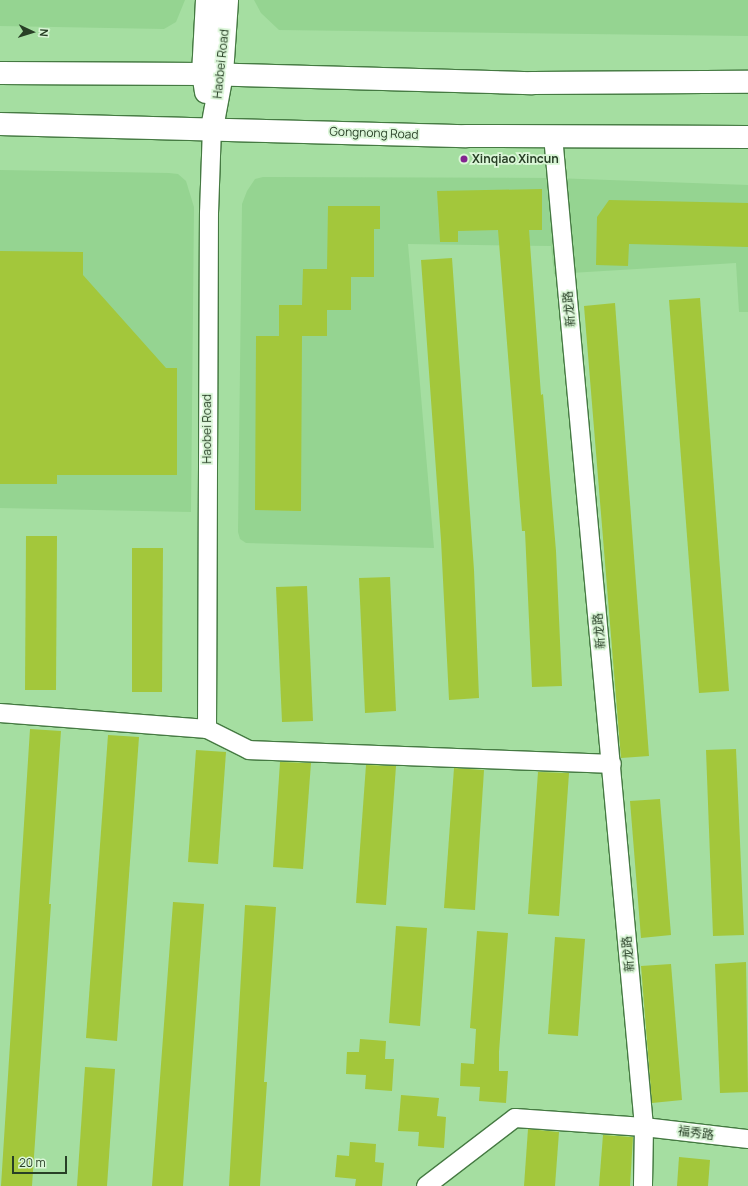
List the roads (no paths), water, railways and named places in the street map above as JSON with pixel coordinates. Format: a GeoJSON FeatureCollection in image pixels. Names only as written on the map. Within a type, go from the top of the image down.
{"type":"FeatureCollection","features":[{"type":"Feature","properties":{"kind":"main road","name":"Haobei Road"},"geometry":{"type":"LineString","coordinates":[[207,0],[212,74],[212,128]]}},
{"type":"Feature","properties":{"kind":"main road","name":"Haobei Road"},"geometry":{"type":"LineString","coordinates":[[212,74],[227,0]]}},
{"type":"Feature","properties":{"kind":"main road"},"geometry":{"type":"LineString","coordinates":[[0,73],[212,74],[532,83],[748,82]]}},
{"type":"Feature","properties":{"kind":"main road","name":"Gongnong Road"},"geometry":{"type":"LineString","coordinates":[[0,124],[553,136],[748,137]]}},
{"type":"Feature","properties":{"kind":"street","name":"Haobei Road"},"geometry":{"type":"LineString","coordinates":[[207,729],[209,213],[212,128]]}},
{"type":"Feature","properties":{"kind":"street","name":"新龙路"},"geometry":{"type":"LineString","coordinates":[[553,136],[612,764],[644,1126],[643,1186]]}},
{"type":"Feature","properties":{"kind":"street"},"geometry":{"type":"LineString","coordinates":[[0,713],[207,729],[249,750],[612,764]]}},
{"type":"Feature","properties":{"kind":"street","name":"福秀路"},"geometry":{"type":"LineString","coordinates":[[426,1186],[516,1118],[644,1126],[748,1140]]}},
{"type":"Feature","properties":{"kind":"place","name":"Xinqiao Xincun"},"geometry":{"type":"Point","coordinates":[464,159]}}]}
